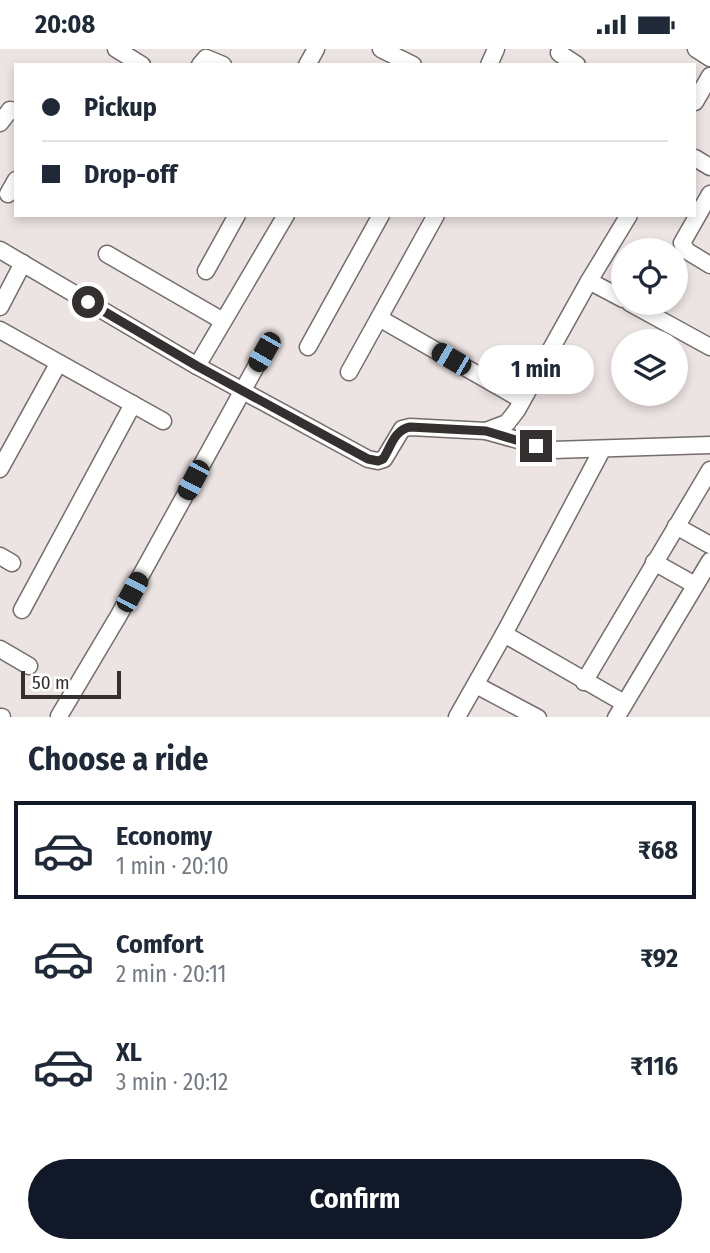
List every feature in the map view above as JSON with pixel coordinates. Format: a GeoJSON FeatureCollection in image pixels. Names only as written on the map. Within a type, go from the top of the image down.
{"type":"FeatureCollection","features":[{"type":"Feature","properties":{"kind":"street"},"geometry":{"type":"LineString","coordinates":[[116,49],[139,63]]}},
{"type":"Feature","properties":{"kind":"street"},"geometry":{"type":"LineString","coordinates":[[381,49],[414,59]]}},
{"type":"Feature","properties":{"kind":"street"},"geometry":{"type":"LineString","coordinates":[[695,49],[710,58]]}},
{"type":"Feature","properties":{"kind":"street"},"geometry":{"type":"LineString","coordinates":[[202,63],[206,58],[218,63]]}},
{"type":"Feature","properties":{"kind":"street"},"geometry":{"type":"LineString","coordinates":[[696,100],[710,76]]}},
{"type":"Feature","properties":{"kind":"street"},"geometry":{"type":"LineString","coordinates":[[0,123],[10,110],[14,111]]}},
{"type":"Feature","properties":{"kind":"street"},"geometry":{"type":"LineString","coordinates":[[710,194],[682,243],[688,251],[710,265]]}},
{"type":"Feature","properties":{"kind":"street"},"geometry":{"type":"LineString","coordinates":[[206,271],[236,217]]}},
{"type":"Feature","properties":{"kind":"street"},"geometry":{"type":"LineString","coordinates":[[197,366],[285,217]]}},
{"type":"Feature","properties":{"kind":"street"},"geometry":{"type":"LineString","coordinates":[[308,348],[380,217]]}},
{"type":"Feature","properties":{"kind":"street"},"geometry":{"type":"LineString","coordinates":[[349,372],[435,217]]}},
{"type":"Feature","properties":{"kind":"street"},"geometry":{"type":"LineString","coordinates":[[486,431],[507,423],[628,217]]}},
{"type":"Feature","properties":{"kind":"street"},"geometry":{"type":"LineString","coordinates":[[0,250],[197,366],[368,459],[383,459],[402,429],[410,427],[486,431],[553,450],[710,445]]}},
{"type":"Feature","properties":{"kind":"street"},"geometry":{"type":"LineString","coordinates":[[107,254],[223,321]]}},
{"type":"Feature","properties":{"kind":"street"},"geometry":{"type":"LineString","coordinates":[[0,307],[23,263]]}},
{"type":"Feature","properties":{"kind":"street"},"geometry":{"type":"LineString","coordinates":[[589,281],[611,293]]}},
{"type":"Feature","properties":{"kind":"street"},"geometry":{"type":"LineString","coordinates":[[652,315],[710,347]]}},
{"type":"Feature","properties":{"kind":"street"},"geometry":{"type":"LineString","coordinates":[[379,318],[522,400]]}},
{"type":"Feature","properties":{"kind":"street"},"geometry":{"type":"LineString","coordinates":[[0,330],[163,421]]}},
{"type":"Feature","properties":{"kind":"street"},"geometry":{"type":"LineString","coordinates":[[59,716],[119,615],[264,352]]}},
{"type":"Feature","properties":{"kind":"street"},"geometry":{"type":"LineString","coordinates":[[0,469],[58,364]]}},
{"type":"Feature","properties":{"kind":"street"},"geometry":{"type":"LineString","coordinates":[[22,610],[133,404]]}},
{"type":"Feature","properties":{"kind":"street"},"geometry":{"type":"LineString","coordinates":[[457,717],[602,450]]}},
{"type":"Feature","properties":{"kind":"street"},"geometry":{"type":"LineString","coordinates":[[584,682],[710,470]]}},
{"type":"Feature","properties":{"kind":"street"},"geometry":{"type":"LineString","coordinates":[[676,526],[710,545]]}},
{"type":"Feature","properties":{"kind":"street"},"geometry":{"type":"LineString","coordinates":[[504,634],[584,682],[620,710],[710,561]]}},
{"type":"Feature","properties":{"kind":"street"},"geometry":{"type":"LineString","coordinates":[[654,562],[695,586]]}},
{"type":"Feature","properties":{"kind":"street"},"geometry":{"type":"LineString","coordinates":[[0,649],[29,666]]}},
{"type":"Feature","properties":{"kind":"street"},"geometry":{"type":"LineString","coordinates":[[476,685],[538,717]]}},
{"type":"Feature","properties":{"kind":"route"},"geometry":{"type":"LineString","coordinates":[[88,302],[197,366],[368,459],[383,459],[396,436],[402,429],[410,427],[486,431],[536,446]]}}]}
